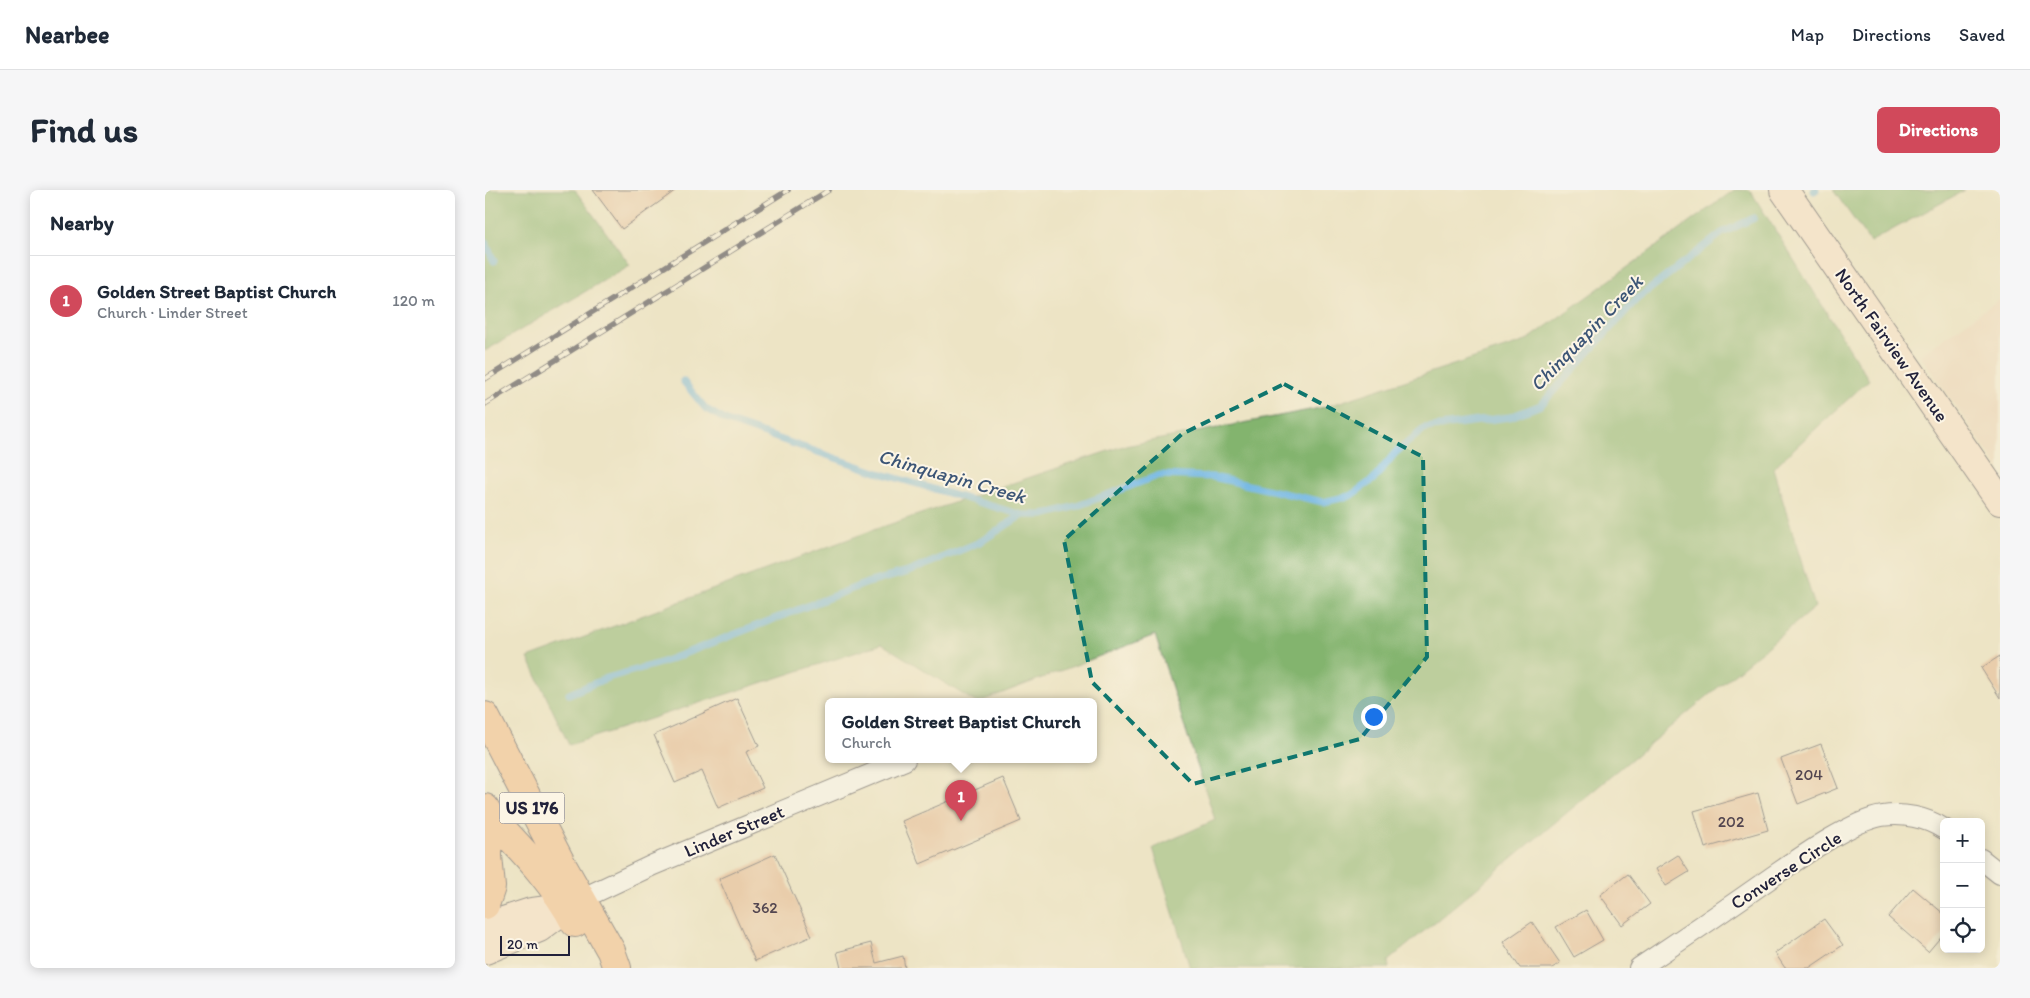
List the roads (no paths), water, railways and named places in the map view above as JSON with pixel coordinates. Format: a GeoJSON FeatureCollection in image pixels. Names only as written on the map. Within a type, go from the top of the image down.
{"type":"FeatureCollection","features":[{"type":"Feature","properties":{"kind":"highway","name":"US 176"},"geometry":{"type":"LineString","coordinates":[[485,716],[574,903],[591,952],[606,968]]}},
{"type":"Feature","properties":{"kind":"highway","name":"US 176"},"geometry":{"type":"LineString","coordinates":[[487,812],[520,849],[574,903],[611,951],[617,968]]}},
{"type":"Feature","properties":{"kind":"highway"},"geometry":{"type":"LineString","coordinates":[[485,905],[491,887],[487,812]]}},
{"type":"Feature","properties":{"kind":"street","name":"North Fairview Avenue"},"geometry":{"type":"LineString","coordinates":[[1784,190],[2000,501]]}},
{"type":"Feature","properties":{"kind":"street","name":"Linder Street"},"geometry":{"type":"LineString","coordinates":[[574,903],[653,865],[898,763]]}},
{"type":"Feature","properties":{"kind":"street","name":"Converse Circle"},"geometry":{"type":"LineString","coordinates":[[1639,968],[1809,852],[1863,822],[1881,816],[1900,815],[1919,818],[1940,827]]}},
{"type":"Feature","properties":{"kind":"street"},"geometry":{"type":"LineString","coordinates":[[1985,862],[2000,874]]}},
{"type":"Feature","properties":{"kind":"street"},"geometry":{"type":"LineString","coordinates":[[485,927],[531,912],[574,903]]}},
{"type":"Feature","properties":{"kind":"street"},"geometry":{"type":"LineString","coordinates":[[485,950],[539,928],[574,903]]}},
{"type":"Feature","properties":{"kind":"waterway","name":"Chinquapin Creek"},"geometry":{"type":"LineString","coordinates":[[683,381],[706,409],[727,421],[876,472],[1022,515],[1043,515],[1077,506],[1160,475],[1213,477],[1323,502],[1350,496],[1374,479],[1395,453],[1425,428],[1510,417],[1541,405],[1637,299],[1722,233],[1754,218]]}},
{"type":"Feature","properties":{"kind":"waterway","name":"Chinquapin Creek"},"geometry":{"type":"LineString","coordinates":[[485,242],[494,261]]}},
{"type":"Feature","properties":{"kind":"waterway"},"geometry":{"type":"LineString","coordinates":[[569,694],[607,678],[660,663],[867,583],[908,572],[980,542],[1022,515]]}},
{"type":"Feature","properties":{"kind":"railway"},"geometry":{"type":"LineString","coordinates":[[485,379],[788,190]]}},
{"type":"Feature","properties":{"kind":"railway"},"geometry":{"type":"LineString","coordinates":[[485,404],[829,190]]}},
{"type":"Feature","properties":{"kind":"place","name":"Golden Street Baptist Church"},"geometry":{"type":"Point","coordinates":[961,821]}}]}
